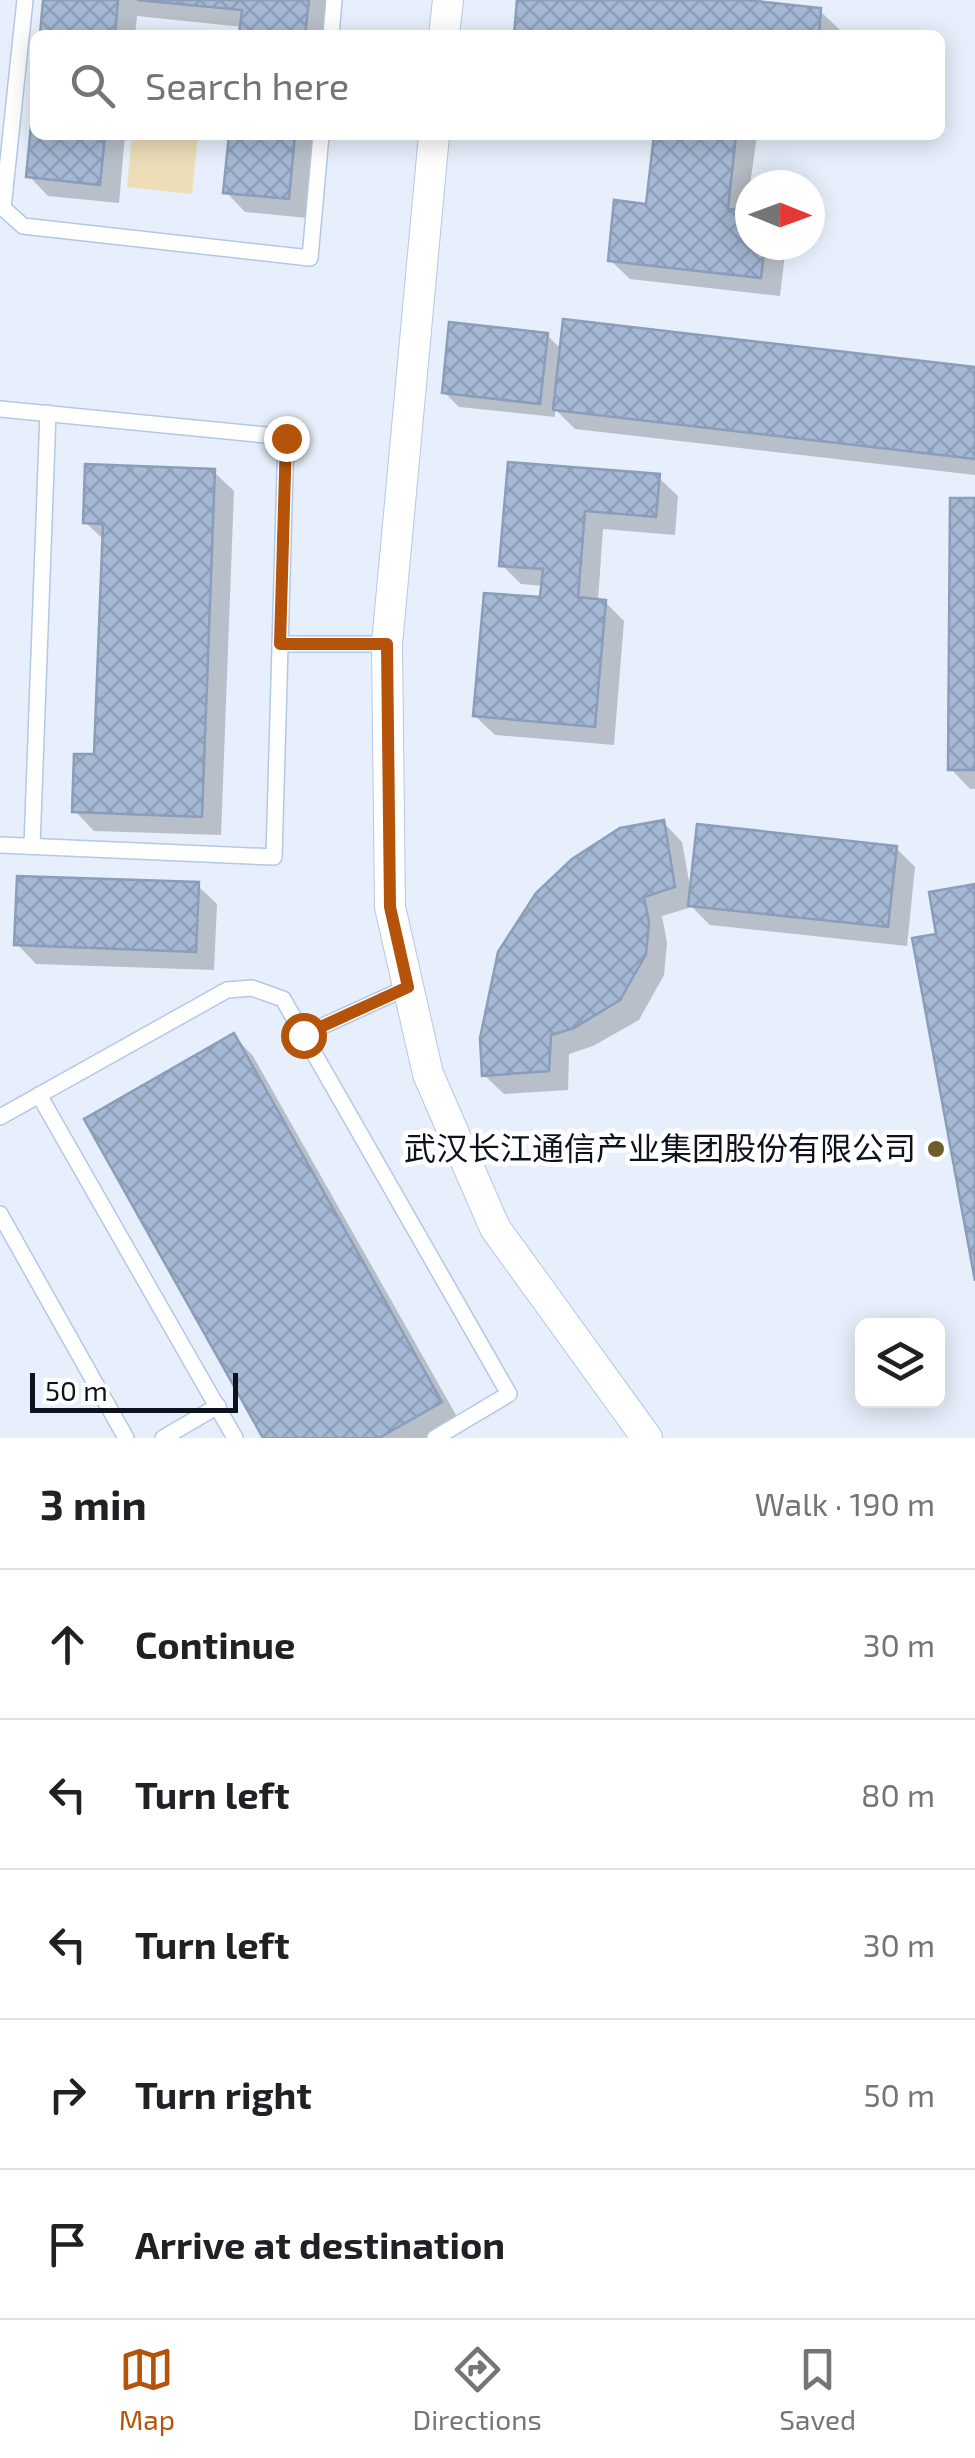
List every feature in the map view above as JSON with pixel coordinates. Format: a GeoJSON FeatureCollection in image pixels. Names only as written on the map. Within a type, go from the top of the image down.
{"type":"FeatureCollection","features":[{"type":"Feature","properties":{"kind":"street"},"geometry":{"type":"LineString","coordinates":[[445,30],[448,0]]}},
{"type":"Feature","properties":{"kind":"street"},"geometry":{"type":"LineString","coordinates":[[434,140],[387,644],[390,907],[428,1074],[494,1228],[647,1438]]}},
{"type":"Feature","properties":{"kind":"lane"},"geometry":{"type":"LineString","coordinates":[[25,0],[3,208],[23,226],[310,258],[321,140]]}},
{"type":"Feature","properties":{"kind":"lane"},"geometry":{"type":"LineString","coordinates":[[331,30],[334,0]]}},
{"type":"Feature","properties":{"kind":"lane"},"geometry":{"type":"LineString","coordinates":[[0,409],[286,438],[274,857],[0,845]]}},
{"type":"Feature","properties":{"kind":"lane"},"geometry":{"type":"LineString","coordinates":[[32,846],[48,413]]}},
{"type":"Feature","properties":{"kind":"lane"},"geometry":{"type":"LineString","coordinates":[[280,644],[387,644]]}},
{"type":"Feature","properties":{"kind":"lane"},"geometry":{"type":"LineString","coordinates":[[303,1035],[408,987]]}},
{"type":"Feature","properties":{"kind":"lane"},"geometry":{"type":"LineString","coordinates":[[0,1118],[227,990],[252,988],[282,999],[510,1394],[436,1438]]}},
{"type":"Feature","properties":{"kind":"lane"},"geometry":{"type":"LineString","coordinates":[[39,1095],[235,1438]]}},
{"type":"Feature","properties":{"kind":"lane"},"geometry":{"type":"LineString","coordinates":[[0,1214],[126,1438]]}},
{"type":"Feature","properties":{"kind":"lane"},"geometry":{"type":"LineString","coordinates":[[164,1438],[218,1406]]}},
{"type":"Feature","properties":{"kind":"shaded area"},"geometry":{"type":"Polygon","coordinates":[[[132,140],[197,140],[192,194],[127,187],[132,140]]]}},
{"type":"Feature","properties":{"kind":"building"},"geometry":{"type":"Polygon","coordinates":[[[43,0],[118,0],[115,30],[40,30],[43,0]]]}},
{"type":"Feature","properties":{"kind":"building"},"geometry":{"type":"Polygon","coordinates":[[[137,0],[309,0],[306,30],[240,30],[242,10],[137,0]]]}},
{"type":"Feature","properties":{"kind":"building"},"geometry":{"type":"Polygon","coordinates":[[[517,0],[746,0],[821,8],[819,30],[514,30],[517,0]]]}},
{"type":"Feature","properties":{"kind":"building"},"geometry":{"type":"Polygon","coordinates":[[[30,136],[30,140],[104,140],[100,185],[26,177],[30,136]]]}},
{"type":"Feature","properties":{"kind":"building"},"geometry":{"type":"Polygon","coordinates":[[[228,140],[295,140],[289,199],[223,193],[228,140]]]}},
{"type":"Feature","properties":{"kind":"building"},"geometry":{"type":"Polygon","coordinates":[[[653,140],[735,140],[728,209],[735,210],[735,260],[763,260],[761,278],[608,261],[614,200],[646,204],[653,140]]]}},
{"type":"Feature","properties":{"kind":"building"},"geometry":{"type":"Polygon","coordinates":[[[563,319],[975,367],[975,459],[553,410],[563,319]]]}},
{"type":"Feature","properties":{"kind":"building"},"geometry":{"type":"Polygon","coordinates":[[[449,322],[548,333],[540,404],[442,393],[449,322]]]}},
{"type":"Feature","properties":{"kind":"building"},"geometry":{"type":"Polygon","coordinates":[[[508,462],[660,474],[656,517],[585,511],[578,597],[606,600],[595,727],[473,716],[484,593],[540,597],[543,569],[499,566],[508,462]]]}},
{"type":"Feature","properties":{"kind":"building"},"geometry":{"type":"Polygon","coordinates":[[[85,464],[215,469],[202,817],[72,812],[74,754],[94,754],[103,524],[83,523],[85,464]]]}},
{"type":"Feature","properties":{"kind":"building"},"geometry":{"type":"Polygon","coordinates":[[[950,498],[975,498],[975,770],[948,770],[950,498]]]}},
{"type":"Feature","properties":{"kind":"building"},"geometry":{"type":"Polygon","coordinates":[[[664,820],[675,887],[644,897],[649,922],[646,954],[620,1000],[574,1028],[551,1035],[549,1071],[482,1076],[480,1038],[498,952],[536,893],[572,859],[620,828],[664,820]]]}},
{"type":"Feature","properties":{"kind":"building"},"geometry":{"type":"Polygon","coordinates":[[[697,824],[897,846],[888,927],[688,906],[697,824]]]}},
{"type":"Feature","properties":{"kind":"building"},"geometry":{"type":"Polygon","coordinates":[[[17,876],[199,882],[196,952],[14,945],[17,876]]]}},
{"type":"Feature","properties":{"kind":"building"},"geometry":{"type":"Polygon","coordinates":[[[975,884],[975,1281],[912,938],[936,934],[929,892],[975,884]]]}},
{"type":"Feature","properties":{"kind":"building"},"geometry":{"type":"Polygon","coordinates":[[[234,1033],[442,1402],[379,1438],[263,1438],[84,1119],[234,1033]]]}},
{"type":"Feature","properties":{"kind":"place","name":"武汉长江通信产业集团股份有限公司"},"geometry":{"type":"Point","coordinates":[936,1149]}},
{"type":"Feature","properties":{"kind":"route"},"geometry":{"type":"LineString","coordinates":[[286,438],[280,644],[387,644],[390,907],[408,987],[303,1035]]}}]}
